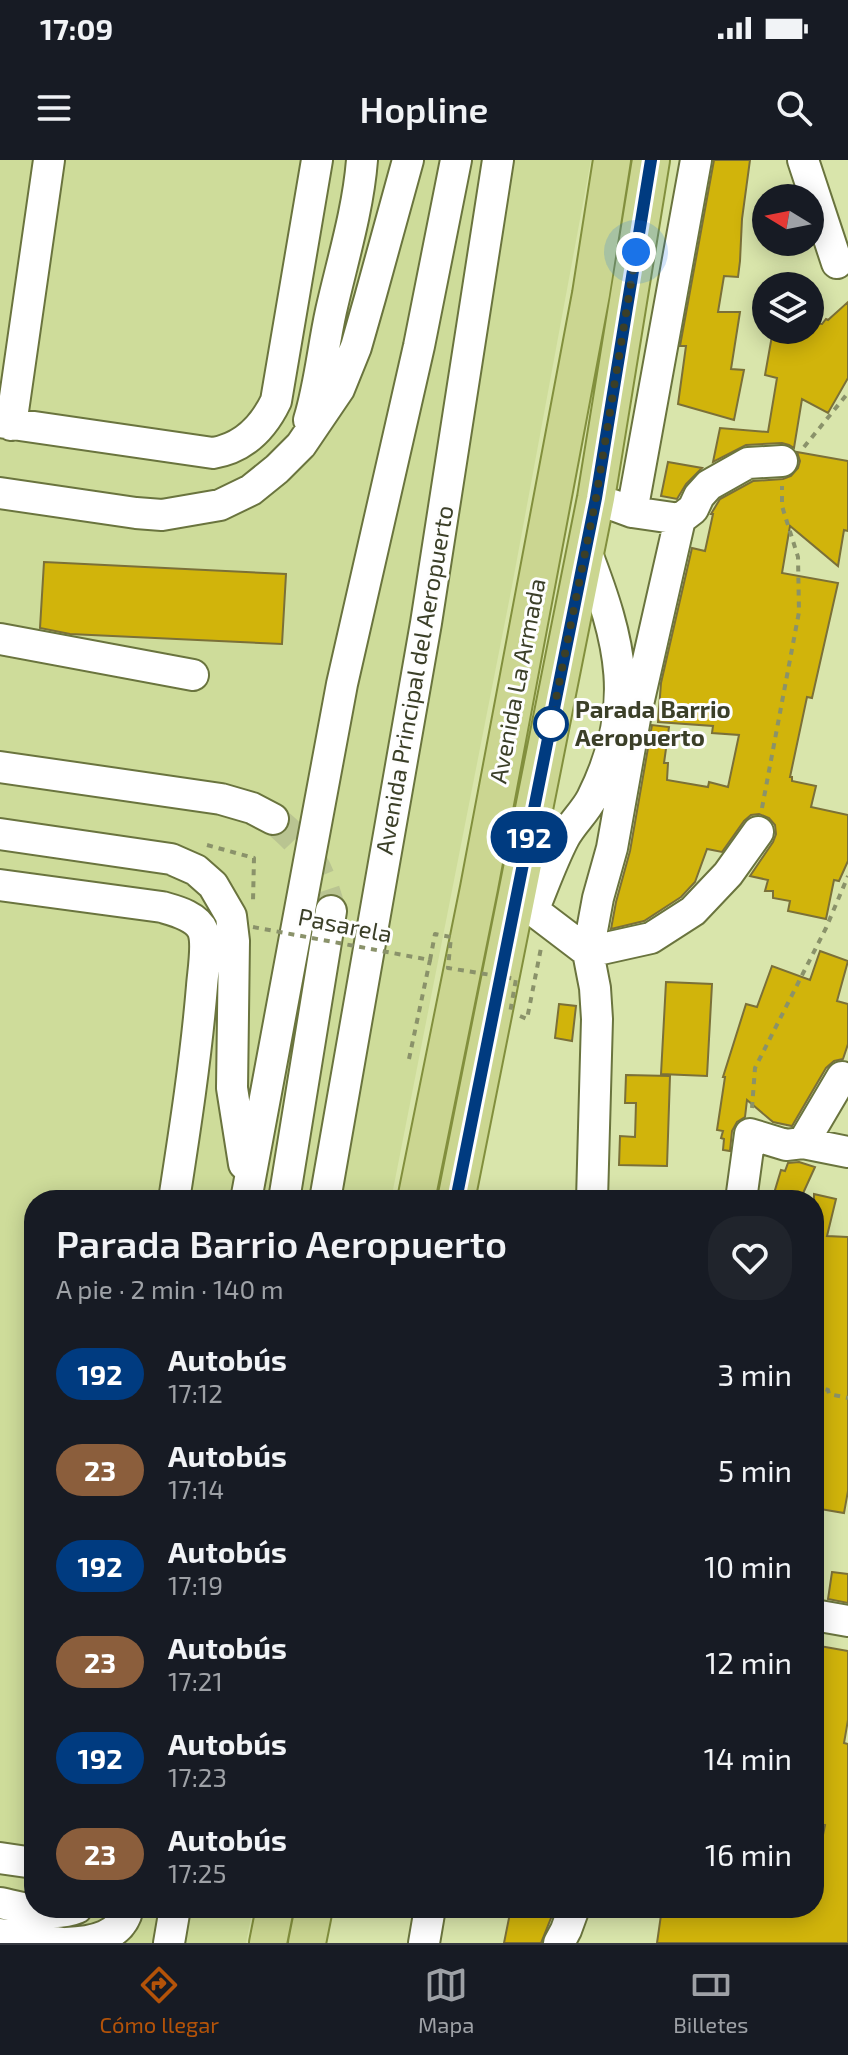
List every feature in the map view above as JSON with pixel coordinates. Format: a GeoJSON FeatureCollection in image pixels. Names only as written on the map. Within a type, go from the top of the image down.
{"type":"FeatureCollection","features":[{"type":"Feature","properties":{"kind":"main road","name":"Avenida La Armada"},"geometry":{"type":"LineString","coordinates":[[418,1190],[479,888],[588,308],[612,160]]}},
{"type":"Feature","properties":{"kind":"main road","name":"Avenida La Armada"},"geometry":{"type":"LineString","coordinates":[[459,1190],[532,910],[586,551],[651,160]]}},
{"type":"Feature","properties":{"kind":"main road"},"geometry":{"type":"LineString","coordinates":[[268,1943],[273,1918]]}},
{"type":"Feature","properties":{"kind":"main road"},"geometry":{"type":"LineString","coordinates":[[307,1943],[312,1918]]}},
{"type":"Feature","properties":{"kind":"street"},"geometry":{"type":"LineString","coordinates":[[49,160],[10,365],[3,423],[213,453],[229,451],[252,435],[268,417],[276,401],[317,160]]}},
{"type":"Feature","properties":{"kind":"street"},"geometry":{"type":"LineString","coordinates":[[301,445],[316,395],[362,160]]}},
{"type":"Feature","properties":{"kind":"street"},"geometry":{"type":"LineString","coordinates":[[0,493],[162,515],[220,505],[251,490],[277,469],[301,445],[339,389],[356,347],[408,160]]}},
{"type":"Feature","properties":{"kind":"street"},"geometry":{"type":"LineString","coordinates":[[248,1190],[342,684],[419,346],[456,160]]}},
{"type":"Feature","properties":{"kind":"street","name":"Avenida Principal del Aeropuerto"},"geometry":{"type":"LineString","coordinates":[[327,1190],[426,623],[498,160]]}},
{"type":"Feature","properties":{"kind":"street"},"geometry":{"type":"LineString","coordinates":[[632,512],[696,160]]}},
{"type":"Feature","properties":{"kind":"street"},"geometry":{"type":"LineString","coordinates":[[803,160],[837,263]]}},
{"type":"Feature","properties":{"kind":"street"},"geometry":{"type":"LineString","coordinates":[[592,1190],[597,1019],[588,952],[612,848],[636,713],[680,519],[693,509],[709,485],[748,463],[782,461]]}},
{"type":"Feature","properties":{"kind":"street"},"geometry":{"type":"LineString","coordinates":[[596,498],[632,512],[680,519]]}},
{"type":"Feature","properties":{"kind":"street"},"geometry":{"type":"LineString","coordinates":[[532,910],[564,837],[591,801],[616,739],[621,672],[607,604],[586,551]]}},
{"type":"Feature","properties":{"kind":"street"},"geometry":{"type":"LineString","coordinates":[[0,639],[193,675]]}},
{"type":"Feature","properties":{"kind":"street"},"geometry":{"type":"LineString","coordinates":[[0,767],[221,799],[252,808],[273,819]]}},
{"type":"Feature","properties":{"kind":"street"},"geometry":{"type":"LineString","coordinates":[[479,888],[532,910],[588,952],[651,938],[693,911],[728,874],[758,832]]}},
{"type":"Feature","properties":{"kind":"street"},"geometry":{"type":"LineString","coordinates":[[0,834],[171,859],[196,870],[213,885],[231,916],[234,941],[232,1088],[246,1190]]}},
{"type":"Feature","properties":{"kind":"street"},"geometry":{"type":"LineString","coordinates":[[0,885],[162,907],[178,911],[200,925],[204,934],[198,1033],[176,1190]]}},
{"type":"Feature","properties":{"kind":"street"},"geometry":{"type":"LineString","coordinates":[[286,1190],[331,911]]}},
{"type":"Feature","properties":{"kind":"street"},"geometry":{"type":"LineString","coordinates":[[803,1143],[842,1077]]}},
{"type":"Feature","properties":{"kind":"street"},"geometry":{"type":"LineString","coordinates":[[742,1190],[750,1134],[786,1145],[803,1143],[848,1152]]}},
{"type":"Feature","properties":{"kind":"street"},"geometry":{"type":"LineString","coordinates":[[824,1617],[848,1621]]}},
{"type":"Feature","properties":{"kind":"street"},"geometry":{"type":"LineString","coordinates":[[0,1858],[24,1862]]}},
{"type":"Feature","properties":{"kind":"street"},"geometry":{"type":"LineString","coordinates":[[0,1903],[24,1908]]}},
{"type":"Feature","properties":{"kind":"street"},"geometry":{"type":"LineString","coordinates":[[169,1943],[173,1918]]}},
{"type":"Feature","properties":{"kind":"street"},"geometry":{"type":"LineString","coordinates":[[424,1943],[428,1918]]}},
{"type":"Feature","properties":{"kind":"street"},"geometry":{"type":"LineString","coordinates":[[559,1943],[570,1918]]}},
{"type":"Feature","properties":{"kind":"street"},"geometry":{"type":"LineString","coordinates":[[0,1934],[65,1943],[112,1934],[123,1919]]}},
{"type":"Feature","properties":{"kind":"path"},"geometry":{"type":"LineString","coordinates":[[758,832],[799,612],[798,557],[782,506],[782,461],[794,459],[848,393]]}},
{"type":"Feature","properties":{"kind":"path"},"geometry":{"type":"LineString","coordinates":[[750,1134],[755,1068],[826,928],[848,876]]}},
{"type":"Feature","properties":{"kind":"path"},"geometry":{"type":"LineString","coordinates":[[409,1059],[435,934],[451,937],[448,968],[516,979],[510,1013],[527,1019],[532,910]]}},
{"type":"Feature","properties":{"kind":"path","name":"Pasarela"},"geometry":{"type":"LineString","coordinates":[[253,927],[430,960]]}},
{"type":"Feature","properties":{"kind":"path"},"geometry":{"type":"LineString","coordinates":[[824,1389],[829,1394],[848,1398]]}},
{"type":"Feature","properties":{"kind":"shaded area"},"geometry":{"type":"Polygon","coordinates":[[[0,160],[591,160],[512,586],[393,1190],[24,1190],[24,1918],[251,1918],[246,1943],[0,1943],[0,160]]]}},
{"type":"Feature","properties":{"kind":"building"},"geometry":{"type":"Polygon","coordinates":[[[714,160],[750,160],[738,277],[724,276],[718,312],[740,312],[731,369],[744,370],[734,420],[678,404],[686,346],[680,346],[714,160]]]}},
{"type":"Feature","properties":{"kind":"building"},"geometry":{"type":"Polygon","coordinates":[[[848,302],[848,378],[828,413],[802,399],[794,448],[782,443],[746,445],[713,462],[720,428],[768,432],[777,378],[765,375],[771,344],[824,344],[824,322],[848,302]]]}},
{"type":"Feature","properties":{"kind":"building"},"geometry":{"type":"Polygon","coordinates":[[[797,452],[848,461],[848,531],[844,530],[838,566],[790,526],[782,573],[838,583],[812,698],[807,697],[790,777],[792,781],[816,786],[811,807],[848,815],[848,861],[839,881],[834,880],[826,919],[788,911],[790,901],[773,898],[773,891],[765,891],[768,880],[750,876],[776,834],[775,825],[759,814],[751,815],[744,821],[722,852],[707,849],[695,882],[681,897],[644,921],[611,929],[630,851],[652,725],[669,727],[664,763],[668,763],[667,780],[708,787],[709,782],[728,787],[739,735],[712,733],[713,726],[658,722],[661,683],[692,548],[705,551],[711,514],[720,499],[753,481],[791,476],[800,461],[797,452]]]}},
{"type":"Feature","properties":{"kind":"building"},"geometry":{"type":"Polygon","coordinates":[[[668,462],[702,468],[686,484],[677,499],[661,496],[668,462]]]}},
{"type":"Feature","properties":{"kind":"building"},"geometry":{"type":"Polygon","coordinates":[[[44,562],[286,574],[282,644],[70,634],[40,628],[44,562]]]}},
{"type":"Feature","properties":{"kind":"building"},"geometry":{"type":"Polygon","coordinates":[[[820,951],[848,961],[837,1001],[848,1004],[848,1044],[843,1059],[834,1061],[826,1068],[792,1126],[773,1122],[747,1100],[745,1117],[737,1122],[732,1131],[730,1151],[723,1150],[723,1131],[717,1130],[723,1077],[746,1004],[757,1007],[772,966],[810,980],[820,951]]]}},
{"type":"Feature","properties":{"kind":"building"},"geometry":{"type":"Polygon","coordinates":[[[666,982],[712,984],[707,1076],[661,1074],[666,982]]]}},
{"type":"Feature","properties":{"kind":"building"},"geometry":{"type":"Polygon","coordinates":[[[559,1004],[576,1006],[572,1041],[555,1038],[559,1004]]]}},
{"type":"Feature","properties":{"kind":"building"},"geometry":{"type":"Polygon","coordinates":[[[626,1075],[670,1076],[667,1166],[619,1165],[620,1136],[635,1137],[636,1103],[625,1103],[626,1075]]]}},
{"type":"Feature","properties":{"kind":"building"},"geometry":{"type":"Polygon","coordinates":[[[799,1162],[815,1167],[805,1190],[775,1190],[781,1170],[785,1171],[788,1163],[799,1162]]]}},
{"type":"Feature","properties":{"kind":"building"},"geometry":{"type":"Polygon","coordinates":[[[824,1196],[836,1199],[827,1236],[848,1237],[848,1491],[844,1513],[824,1510],[824,1196]]]}},
{"type":"Feature","properties":{"kind":"building"},"geometry":{"type":"Polygon","coordinates":[[[832,1572],[848,1574],[848,1603],[828,1599],[832,1572]]]}},
{"type":"Feature","properties":{"kind":"building"},"geometry":{"type":"Polygon","coordinates":[[[824,1647],[848,1651],[848,1720],[844,1743],[848,1744],[848,1943],[657,1943],[661,1918],[824,1918],[824,1647]]]}},
{"type":"Feature","properties":{"kind":"building"},"geometry":{"type":"Polygon","coordinates":[[[509,1918],[551,1918],[541,1943],[504,1943],[509,1918]]]}},
{"type":"Feature","properties":{"kind":"tunnel"},"geometry":{"type":"LineString","coordinates":[[273,819],[296,839],[311,859],[331,911]]}},
{"type":"Feature","properties":{"kind":"bus line","name":"192"},"geometry":{"type":"LineString","coordinates":[[458,1190],[596,498],[651,160]]}},
{"type":"Feature","properties":{"kind":"place","name":"Parada Barrio Aeropuerto"},"geometry":{"type":"Point","coordinates":[551,724]}},
{"type":"Feature","properties":{"kind":"route"},"geometry":{"type":"LineString","coordinates":[[551,724],[596,498],[636,252]]}}]}
